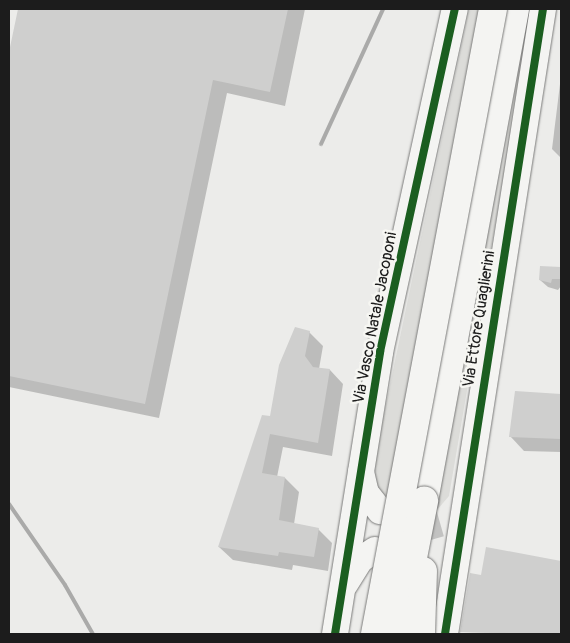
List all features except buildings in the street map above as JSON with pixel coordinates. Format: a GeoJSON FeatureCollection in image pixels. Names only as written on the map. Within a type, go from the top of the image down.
{"type":"FeatureCollection","features":[{"type":"Feature","properties":{"kind":"highway"},"geometry":{"type":"LineString","coordinates":[[375,634],[493,9]]}},
{"type":"Feature","properties":{"kind":"highway"},"geometry":{"type":"LineString","coordinates":[[398,634],[516,9]]}},
{"type":"Feature","properties":{"kind":"highway"},"geometry":{"type":"LineString","coordinates":[[421,634],[424,501]]}},
{"type":"Feature","properties":{"kind":"main road","name":"Via Vasco Natale Jacoponi"},"geometry":{"type":"LineString","coordinates":[[335,634],[380,352],[455,9]]}},
{"type":"Feature","properties":{"kind":"main road","name":"Via Ettore Quaglierini"},"geometry":{"type":"LineString","coordinates":[[447,623],[466,490],[543,9]]}},
{"type":"Feature","properties":{"kind":"main road"},"geometry":{"type":"LineString","coordinates":[[361,471],[366,493],[380,511]]}},
{"type":"Feature","properties":{"kind":"main road"},"geometry":{"type":"LineString","coordinates":[[440,524],[458,504],[466,490]]}},
{"type":"Feature","properties":{"kind":"main road"},"geometry":{"type":"LineString","coordinates":[[342,590],[360,560],[376,550]]}},
{"type":"Feature","properties":{"kind":"main road"},"geometry":{"type":"LineString","coordinates":[[434,565],[445,581],[447,623]]}},
{"type":"Feature","properties":{"kind":"shaded area"},"geometry":{"type":"Polygon","coordinates":[[[469,9],[532,9],[449,496],[437,510],[407,511],[379,491],[371,475],[469,9]]]}},
{"type":"Feature","properties":{"kind":"tunnel"},"geometry":{"type":"LineString","coordinates":[[398,523],[422,529],[440,524]]}},
{"type":"Feature","properties":{"kind":"railway"},"geometry":{"type":"LineString","coordinates":[[321,144],[383,9]]}},
{"type":"Feature","properties":{"kind":"railway"},"geometry":{"type":"LineString","coordinates":[[9,504],[65,585],[93,634]]}},
{"type":"Feature","properties":{"kind":"cycle path"},"geometry":{"type":"LineString","coordinates":[[335,634],[380,352],[455,9]]}},
{"type":"Feature","properties":{"kind":"cycle path"},"geometry":{"type":"LineString","coordinates":[[445,634],[543,9]]}}]}
